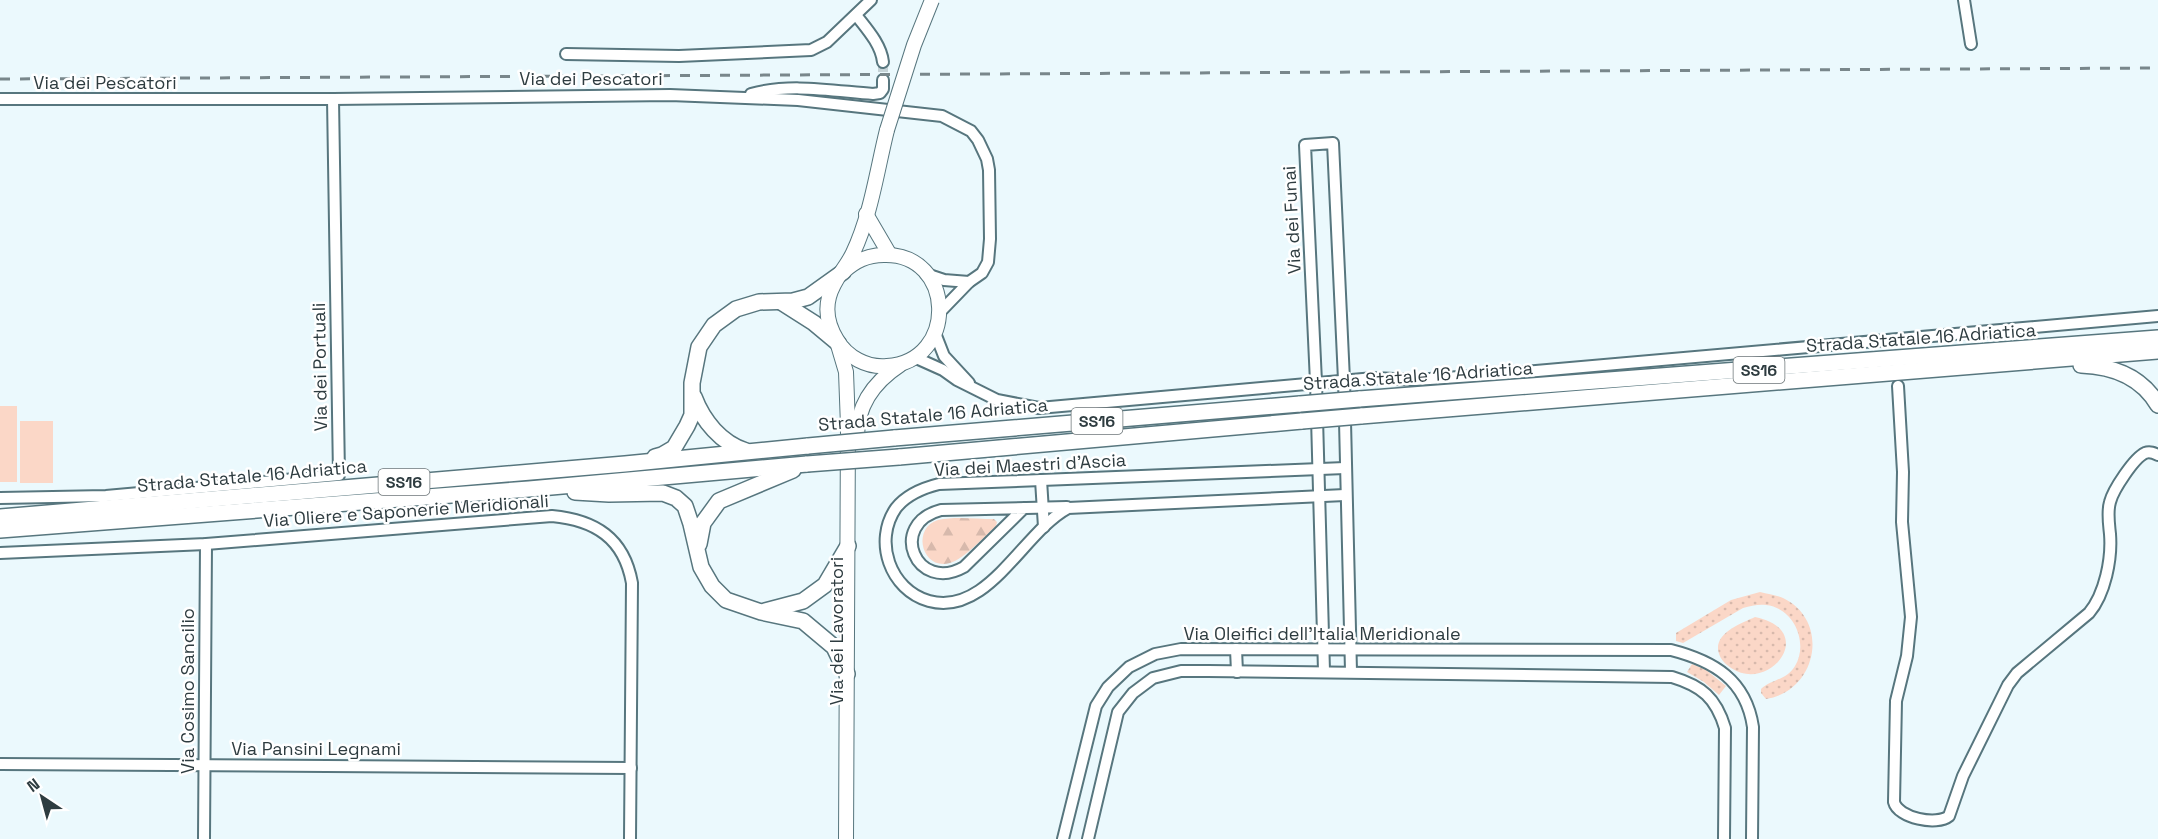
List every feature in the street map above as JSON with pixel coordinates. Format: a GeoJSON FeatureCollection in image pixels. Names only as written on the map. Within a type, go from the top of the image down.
{"type":"FeatureCollection","features":[{"type":"Feature","properties":{"kind":"highway"},"geometry":{"type":"LineString","coordinates":[[626,464],[662,455],[674,448],[692,415],[692,383],[699,347],[714,325],[736,309],[759,302],[781,302],[808,297],[843,272]]}},
{"type":"Feature","properties":{"kind":"highway"},"geometry":{"type":"LineString","coordinates":[[781,302],[814,323],[838,343]]}},
{"type":"Feature","properties":{"kind":"highway","name":"SS16"},"geometry":{"type":"LineString","coordinates":[[2035,349],[2158,331]]}},
{"type":"Feature","properties":{"kind":"highway","name":"Strada Statale 16 Adriatica"},"geometry":{"type":"LineString","coordinates":[[0,517],[1359,399],[2158,339]]}},
{"type":"Feature","properties":{"kind":"highway","name":"Strada Statale 16 Adriatica"},"geometry":{"type":"LineString","coordinates":[[0,530],[529,489],[1361,416],[2158,351]]}},
{"type":"Feature","properties":{"kind":"highway","name":"SS16"},"geometry":{"type":"LineString","coordinates":[[1994,365],[2085,365],[2107,368],[2122,372],[2141,384],[2158,405]]}},
{"type":"Feature","properties":{"kind":"highway"},"geometry":{"type":"LineString","coordinates":[[692,383],[694,398],[701,414],[732,446],[748,452]]}},
{"type":"Feature","properties":{"kind":"highway"},"geometry":{"type":"LineString","coordinates":[[698,550],[703,523],[719,501],[807,464]]}},
{"type":"Feature","properties":{"kind":"highway"},"geometry":{"type":"LineString","coordinates":[[529,489],[609,494],[663,493],[676,498],[685,506],[701,567],[719,593],[726,600],[761,612],[803,621],[834,647],[847,674]]}},
{"type":"Feature","properties":{"kind":"highway"},"geometry":{"type":"LineString","coordinates":[[761,612],[803,601],[825,585],[848,546]]}},
{"type":"Feature","properties":{"kind":"main road"},"geometry":{"type":"LineString","coordinates":[[853,424],[846,372],[838,343],[830,326],[828,305],[832,288],[854,252],[887,130],[914,45],[932,0]]}},
{"type":"Feature","properties":{"kind":"main road"},"geometry":{"type":"LineString","coordinates":[[866,214],[890,255]]}},
{"type":"Feature","properties":{"kind":"main road"},"geometry":{"type":"LineString","coordinates":[[843,272],[853,263],[868,256],[890,255],[910,260],[926,274],[937,293],[940,312],[935,333],[927,346],[890,372],[870,390],[853,424]]}},
{"type":"Feature","properties":{"kind":"main road"},"geometry":{"type":"LineString","coordinates":[[838,343],[852,356],[870,365],[888,366],[909,360]]}},
{"type":"Feature","properties":{"kind":"main road","name":"Via dei Lavoratori"},"geometry":{"type":"LineString","coordinates":[[846,839],[848,546],[853,424]]}},
{"type":"Feature","properties":{"kind":"main road","name":"Via dei Lavoratori"},"geometry":{"type":"LineString","coordinates":[[853,424],[854,839]]}},
{"type":"Feature","properties":{"kind":"street"},"geometry":{"type":"LineString","coordinates":[[566,54],[679,56],[811,50],[827,42],[871,0]]}},
{"type":"Feature","properties":{"kind":"street"},"geometry":{"type":"LineString","coordinates":[[1964,0],[1971,45]]}},
{"type":"Feature","properties":{"kind":"street"},"geometry":{"type":"LineString","coordinates":[[856,15],[876,43],[883,62]]}},
{"type":"Feature","properties":{"kind":"street"},"geometry":{"type":"LineString","coordinates":[[739,98],[766,90],[795,89],[873,94],[880,93],[883,89],[883,80]]}},
{"type":"Feature","properties":{"kind":"street","name":"Via dei Pescatori"},"geometry":{"type":"LineString","coordinates":[[0,99],[333,99],[670,95],[798,100],[942,116],[971,131],[987,159],[990,239],[988,262],[982,273],[969,282],[940,312]]}},
{"type":"Feature","properties":{"kind":"street","name":"Via dei Portuali"},"geometry":{"type":"LineString","coordinates":[[0,498],[106,496],[339,475],[333,99]]}},
{"type":"Feature","properties":{"kind":"street","name":"Via dei Funai"},"geometry":{"type":"LineString","coordinates":[[1324,671],[1316,382],[1305,145],[1333,143],[1344,380],[1351,671]]}},
{"type":"Feature","properties":{"kind":"street"},"geometry":{"type":"LineString","coordinates":[[926,274],[944,280],[969,282]]}},
{"type":"Feature","properties":{"kind":"street"},"geometry":{"type":"LineString","coordinates":[[909,360],[943,370],[957,380],[997,400],[1039,408],[1316,382],[1374,378],[1415,380],[1503,374],[2158,316]]}},
{"type":"Feature","properties":{"kind":"street"},"geometry":{"type":"LineString","coordinates":[[935,333],[944,356],[973,387]]}},
{"type":"Feature","properties":{"kind":"street"},"geometry":{"type":"LineString","coordinates":[[1893,340],[1894,352]]}},
{"type":"Feature","properties":{"kind":"street"},"geometry":{"type":"LineString","coordinates":[[1898,386],[1903,472],[1902,522],[1911,617],[1907,656],[1896,701],[1894,802],[1896,809],[1904,815],[1936,822],[1944,821],[1949,816],[1963,776],[2008,685],[2017,673],[2097,604],[2108,565],[2110,502],[2118,485],[2144,454],[2151,452],[2158,455]]}},
{"type":"Feature","properties":{"kind":"street","name":"Via dei Maestri d’Ascia"},"geometry":{"type":"LineString","coordinates":[[1345,468],[939,484],[923,488],[908,496],[896,508],[888,524],[885,541],[887,558],[893,574],[915,596],[928,601],[949,603],[968,599],[984,589],[1044,527],[1060,513],[1077,506],[1345,495]]}},
{"type":"Feature","properties":{"kind":"street"},"geometry":{"type":"LineString","coordinates":[[1041,480],[1044,527]]}},
{"type":"Feature","properties":{"kind":"street"},"geometry":{"type":"LineString","coordinates":[[1023,508],[964,567],[955,572],[945,574],[926,569],[918,562],[914,554],[911,544],[916,526],[931,513],[941,510],[1077,506]]}},
{"type":"Feature","properties":{"kind":"street","name":"Via Oliere e Saponerie Meridionali"},"geometry":{"type":"LineString","coordinates":[[0,553],[206,544],[552,516],[581,520],[606,534],[623,555],[630,570],[632,583],[630,839]]}},
{"type":"Feature","properties":{"kind":"street","name":"Via Cosimo Sancilio"},"geometry":{"type":"LineString","coordinates":[[204,839],[206,544]]}},
{"type":"Feature","properties":{"kind":"street","name":"Via Oleifici dell'Italia Meridionale"},"geometry":{"type":"LineString","coordinates":[[1064,839],[1096,706],[1108,687],[1129,667],[1155,654],[1181,649],[1323,649],[1671,650],[1696,656],[1717,667],[1733,681],[1751,712],[1753,727],[1752,839]]}},
{"type":"Feature","properties":{"kind":"street"},"geometry":{"type":"LineString","coordinates":[[1236,649],[1237,672]]}},
{"type":"Feature","properties":{"kind":"street","name":"Via Oleifici dell'Italia Meridionale"},"geometry":{"type":"LineString","coordinates":[[1088,839],[1118,712],[1132,693],[1153,678],[1180,671],[1351,671],[1672,677],[1692,683],[1710,697],[1725,728],[1724,839]]}},
{"type":"Feature","properties":{"kind":"street","name":"Via Pansini Legnami"},"geometry":{"type":"LineString","coordinates":[[0,764],[631,768]]}},
{"type":"Feature","properties":{"kind":"green space"},"geometry":{"type":"Polygon","coordinates":[[[0,406],[17,406],[17,482],[0,482],[0,406]]]}},
{"type":"Feature","properties":{"kind":"green space"},"geometry":{"type":"Polygon","coordinates":[[[20,421],[53,421],[53,483],[20,483],[20,421]]]}},
{"type":"Feature","properties":{"kind":"green space"},"geometry":{"type":"Polygon","coordinates":[[[994,519],[997,522],[996,526],[956,561],[940,564],[927,555],[923,547],[925,531],[930,524],[938,520],[994,519]]]}},
{"type":"Feature","properties":{"kind":"green space"},"geometry":{"type":"Polygon","coordinates":[[[1760,592],[1783,598],[1798,609],[1808,622],[1812,638],[1812,654],[1806,670],[1797,683],[1783,693],[1766,699],[1761,689],[1792,671],[1799,657],[1799,637],[1796,628],[1784,613],[1766,605],[1743,608],[1683,643],[1676,641],[1676,633],[1731,600],[1760,592]]]}},
{"type":"Feature","properties":{"kind":"green space"},"geometry":{"type":"Polygon","coordinates":[[[1755,617],[1774,624],[1784,634],[1786,646],[1782,657],[1773,667],[1760,673],[1746,674],[1731,668],[1724,662],[1718,649],[1726,633],[1755,617]]]}},
{"type":"Feature","properties":{"kind":"green space"},"geometry":{"type":"Polygon","coordinates":[[[1692,664],[1706,670],[1726,686],[1719,695],[1704,682],[1687,672],[1692,664]]]}},
{"type":"Feature","properties":{"kind":"tunnel"},"geometry":{"type":"LineString","coordinates":[[883,62],[883,80]]}},
{"type":"Feature","properties":{"kind":"railway"},"geometry":{"type":"LineString","coordinates":[[0,79],[2158,68]]}}]}
